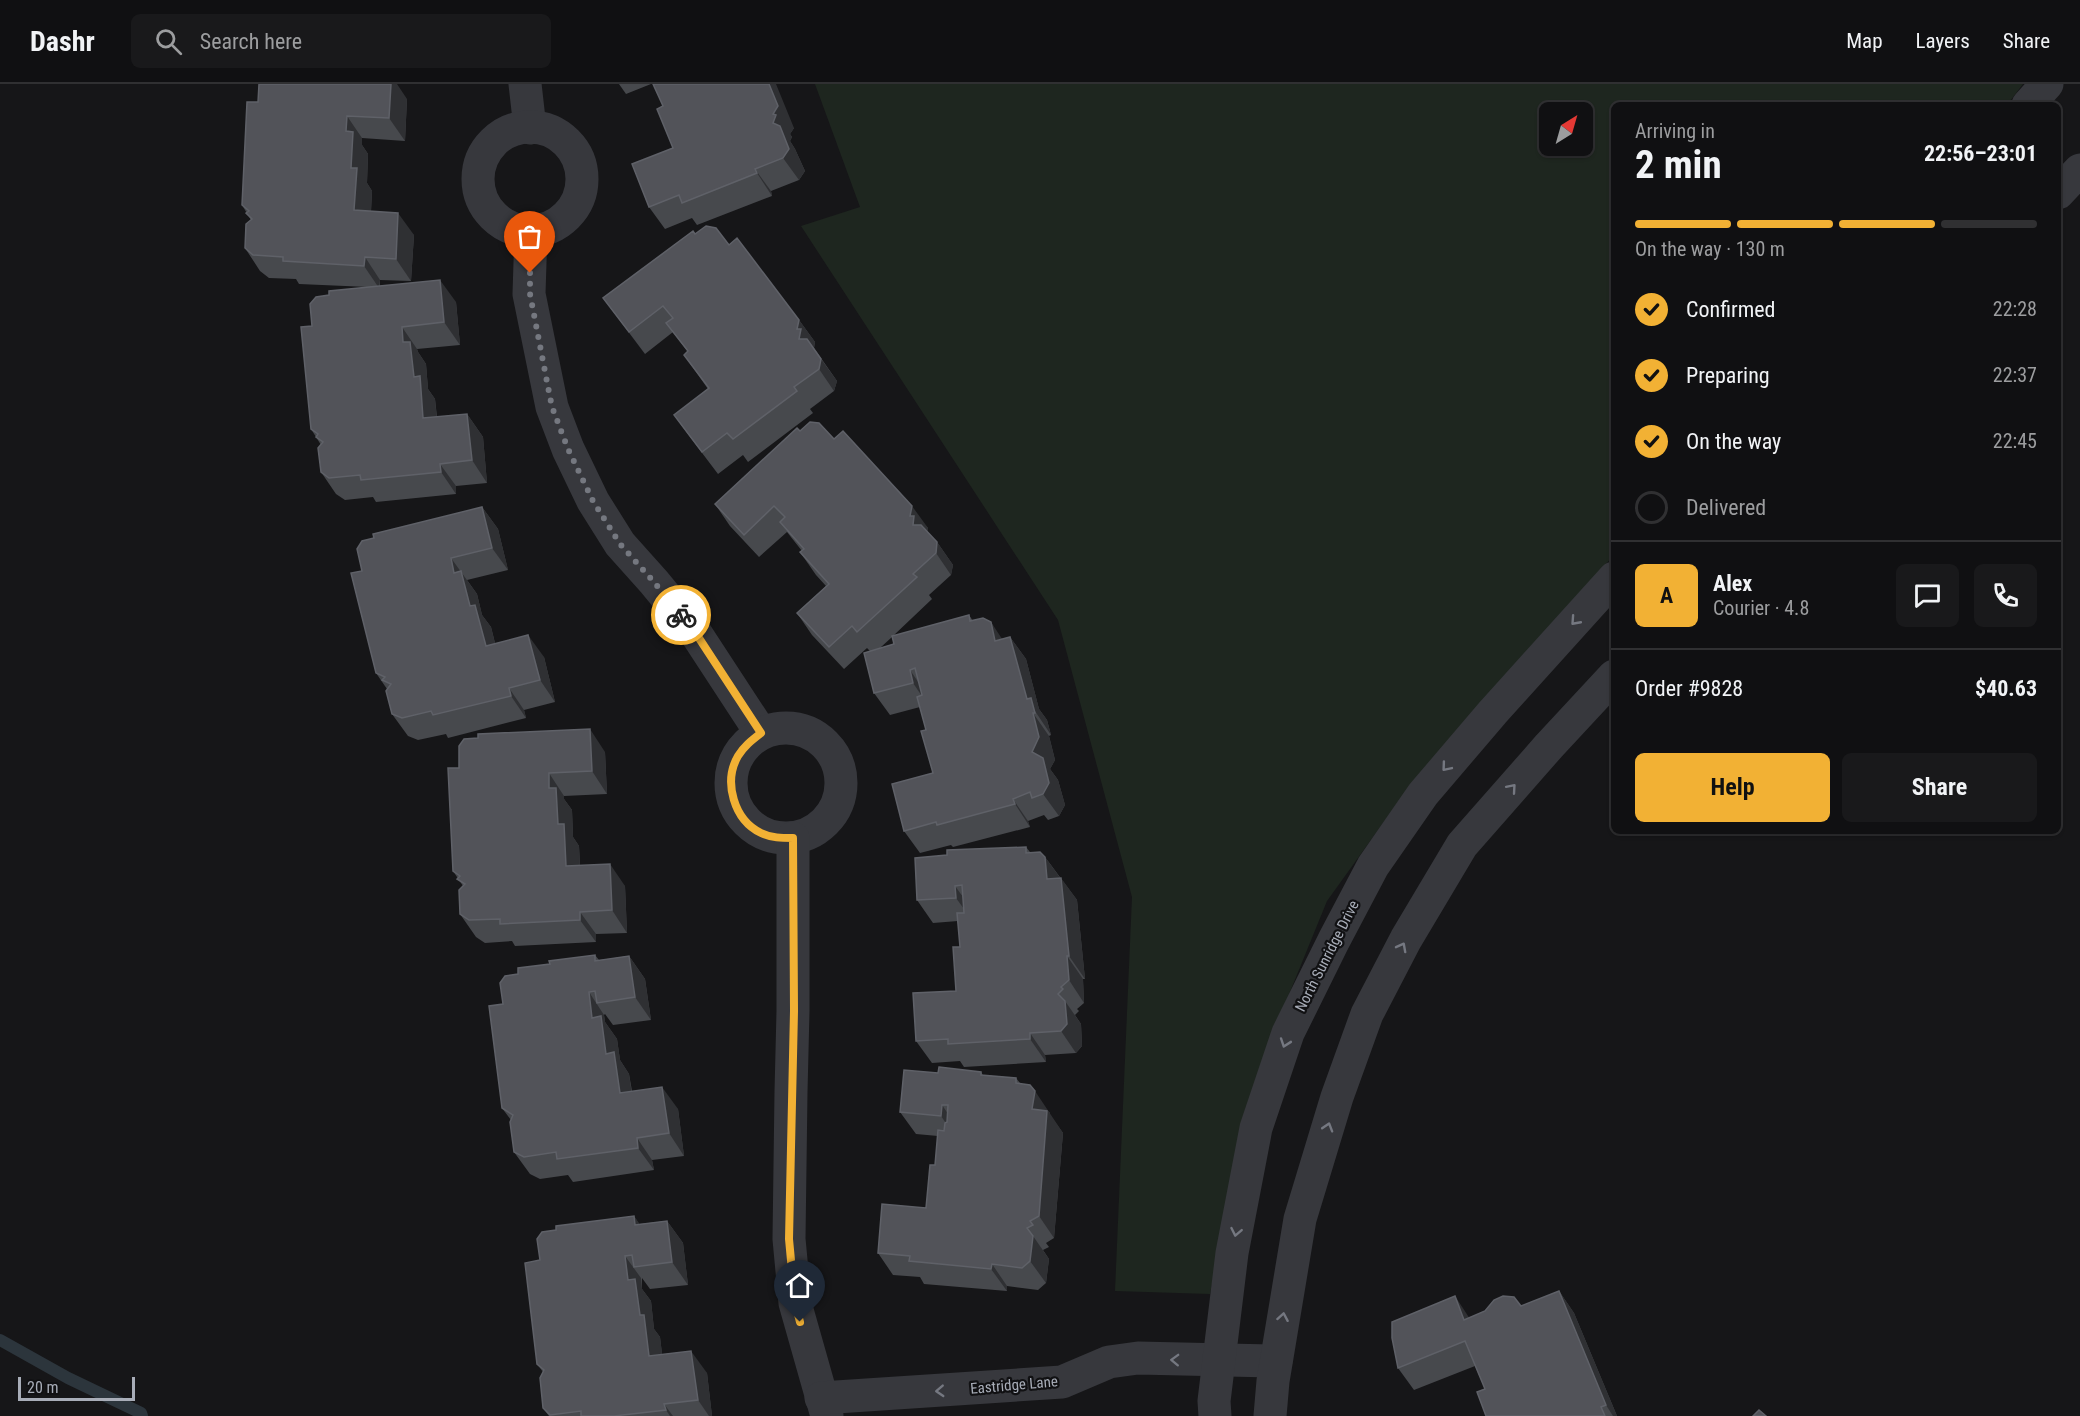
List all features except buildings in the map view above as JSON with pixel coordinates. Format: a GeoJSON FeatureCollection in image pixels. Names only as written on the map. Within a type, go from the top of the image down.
{"type":"FeatureCollection","features":[{"type":"Feature","properties":{"kind":"street"},"geometry":{"type":"LineString","coordinates":[[525,84],[530,128]]}},
{"type":"Feature","properties":{"kind":"street"},"geometry":{"type":"LineString","coordinates":[[2031,102],[2047,84]]}},
{"type":"Feature","properties":{"kind":"street"},"geometry":{"type":"LineString","coordinates":[[530,128],[546,130],[560,137],[572,148],[580,163],[582,179],[580,195],[573,209],[562,221],[547,229],[531,231],[515,229],[501,222],[489,211],[481,196],[478,180],[481,164],[488,150],[499,138],[513,130],[530,128]]}},
{"type":"Feature","properties":{"kind":"street"},"geometry":{"type":"LineString","coordinates":[[2061,190],[2080,170]]}},
{"type":"Feature","properties":{"kind":"street"},"geometry":{"type":"LineString","coordinates":[[531,231],[530,294],[552,407],[568,449],[593,501],[620,544],[695,632],[761,733]]}},
{"type":"Feature","properties":{"kind":"street","name":"North Sunridge Drive"},"geometry":{"type":"LineString","coordinates":[[1215,1416],[1214,1401],[1232,1253],[1256,1128],[1288,1033],[1373,866],[1423,794],[1493,712],[1611,581]]}},
{"type":"Feature","properties":{"kind":"street"},"geometry":{"type":"LineString","coordinates":[[1270,1416],[1276,1361],[1300,1219],[1337,1097],[1367,1014],[1406,939],[1462,845],[1611,679]]}},
{"type":"Feature","properties":{"kind":"street"},"geometry":{"type":"LineString","coordinates":[[780,728],[799,729],[817,737],[831,750],[840,767],[842,786],[838,805],[827,821],[812,833],[793,838],[776,838],[760,832],[746,822],[736,807],[731,790],[731,773],[737,757],[748,743],[761,733],[780,728]]}},
{"type":"Feature","properties":{"kind":"street"},"geometry":{"type":"LineString","coordinates":[[793,838],[794,1011],[789,1239],[795,1303],[824,1407]]}},
{"type":"Feature","properties":{"kind":"street","name":"Eastridge Lane"},"geometry":{"type":"LineString","coordinates":[[824,1407],[1062,1383],[1109,1362],[1138,1358],[1276,1361]]}},
{"type":"Feature","properties":{"kind":"shaded area"},"geometry":{"type":"Polygon","coordinates":[[[815,84],[2023,84],[2009,102],[1611,102],[1611,558],[1498,683],[1409,787],[1327,901],[1283,1009],[1238,1150],[1210,1294],[1115,1291],[1132,897],[1058,620],[801,226],[860,207],[815,84]]]}},
{"type":"Feature","properties":{"kind":"waterway"},"geometry":{"type":"LineString","coordinates":[[0,1340],[68,1378],[141,1413],[142,1416]]}},
{"type":"Feature","properties":{"kind":"way so far"},"geometry":{"type":"LineString","coordinates":[[530,273],[530,294],[552,407],[568,449],[593,501],[620,544],[681,615]]}},
{"type":"Feature","properties":{"kind":"route"},"geometry":{"type":"LineString","coordinates":[[681,615],[695,632],[761,733],[748,743],[737,757],[731,773],[731,790],[736,807],[746,822],[760,832],[776,838],[793,838],[794,1011],[790,1092],[789,1239],[795,1303],[800,1322]]}}]}
